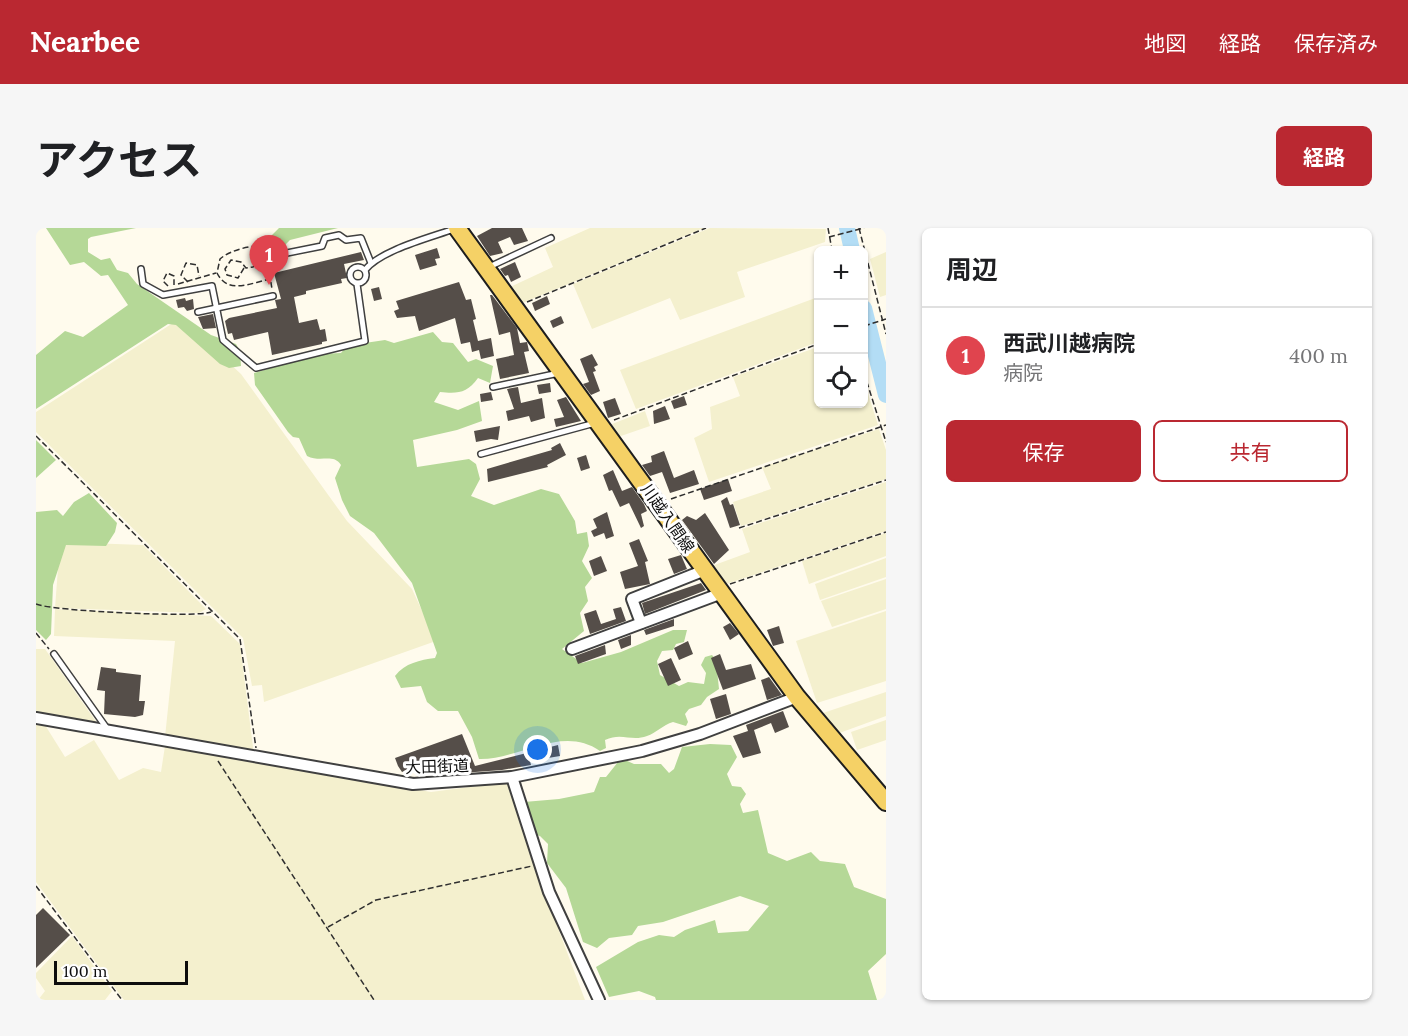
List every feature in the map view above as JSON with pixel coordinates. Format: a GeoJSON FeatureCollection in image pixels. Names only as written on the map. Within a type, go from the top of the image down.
{"type":"FeatureCollection","features":[{"type":"Feature","properties":{"kind":"main road","name":"川越入間線"},"geometry":{"type":"LineString","coordinates":[[457,228],[797,697],[886,802]]}},
{"type":"Feature","properties":{"kind":"street"},"geometry":{"type":"LineString","coordinates":[[641,623],[632,599],[705,570]]}},
{"type":"Feature","properties":{"kind":"street"},"geometry":{"type":"LineString","coordinates":[[573,650],[721,591]]}},
{"type":"Feature","properties":{"kind":"street","name":"大田街道"},"geometry":{"type":"LineString","coordinates":[[36,718],[258,759],[413,784],[512,777],[642,751],[700,734],[797,697]]}},
{"type":"Feature","properties":{"kind":"street"},"geometry":{"type":"LineString","coordinates":[[512,777],[539,864],[599,1000]]}},
{"type":"Feature","properties":{"kind":"lane"},"geometry":{"type":"LineString","coordinates":[[357,284],[365,280],[365,270],[371,263],[395,249],[457,228]]}},
{"type":"Feature","properties":{"kind":"lane"},"geometry":{"type":"LineString","coordinates":[[287,253],[322,246],[325,238],[342,235],[346,240],[361,238],[371,263]]}},
{"type":"Feature","properties":{"kind":"lane"},"geometry":{"type":"LineString","coordinates":[[487,268],[551,238]]}},
{"type":"Feature","properties":{"kind":"lane"},"geometry":{"type":"LineString","coordinates":[[141,270],[143,284],[163,296],[212,286],[223,340],[256,368],[365,341],[357,284],[350,277],[351,271],[356,267],[365,270]]}},
{"type":"Feature","properties":{"kind":"lane"},"geometry":{"type":"LineString","coordinates":[[198,312],[273,296]]}},
{"type":"Feature","properties":{"kind":"lane"},"geometry":{"type":"LineString","coordinates":[[493,387],[562,372]]}},
{"type":"Feature","properties":{"kind":"lane"},"geometry":{"type":"LineString","coordinates":[[481,454],[600,425]]}},
{"type":"Feature","properties":{"kind":"lane"},"geometry":{"type":"LineString","coordinates":[[54,654],[108,731]]}},
{"type":"Feature","properties":{"kind":"path"},"geometry":{"type":"LineString","coordinates":[[516,308],[706,228]]}},
{"type":"Feature","properties":{"kind":"path"},"geometry":{"type":"LineString","coordinates":[[828,228],[831,246]]}},
{"type":"Feature","properties":{"kind":"path"},"geometry":{"type":"LineString","coordinates":[[829,237],[864,228]]}},
{"type":"Feature","properties":{"kind":"path"},"geometry":{"type":"LineString","coordinates":[[859,229],[886,334]]}},
{"type":"Feature","properties":{"kind":"path"},"geometry":{"type":"LineString","coordinates":[[270,279],[238,286],[223,283],[217,273],[220,259],[231,252],[258,246],[268,245],[273,248],[276,255],[268,264],[273,296]]}},
{"type":"Feature","properties":{"kind":"path"},"geometry":{"type":"LineString","coordinates":[[258,246],[256,253],[259,261]]}},
{"type":"Feature","properties":{"kind":"path"},"geometry":{"type":"LineString","coordinates":[[231,252],[233,260]]}},
{"type":"Feature","properties":{"kind":"path"},"geometry":{"type":"LineString","coordinates":[[238,278],[230,277],[226,272],[226,265],[233,260],[241,262],[244,268]]}},
{"type":"Feature","properties":{"kind":"path"},"geometry":{"type":"LineString","coordinates":[[259,261],[268,264]]}},
{"type":"Feature","properties":{"kind":"path"},"geometry":{"type":"LineString","coordinates":[[244,268],[253,267],[259,261]]}},
{"type":"Feature","properties":{"kind":"path"},"geometry":{"type":"LineString","coordinates":[[189,282],[183,278],[181,273],[183,266],[192,263],[200,271],[198,277]]}},
{"type":"Feature","properties":{"kind":"path"},"geometry":{"type":"LineString","coordinates":[[238,286],[238,278],[244,268]]}},
{"type":"Feature","properties":{"kind":"path"},"geometry":{"type":"LineString","coordinates":[[181,273],[174,276],[167,273],[163,278],[167,286],[217,273]]}},
{"type":"Feature","properties":{"kind":"path"},"geometry":{"type":"LineString","coordinates":[[174,276],[174,285]]}},
{"type":"Feature","properties":{"kind":"path"},"geometry":{"type":"LineString","coordinates":[[868,325],[886,319]]}},
{"type":"Feature","properties":{"kind":"path"},"geometry":{"type":"LineString","coordinates":[[600,425],[814,346]]}},
{"type":"Feature","properties":{"kind":"path"},"geometry":{"type":"LineString","coordinates":[[868,385],[886,442]]}},
{"type":"Feature","properties":{"kind":"path"},"geometry":{"type":"LineString","coordinates":[[660,505],[709,484],[885,425]]}},
{"type":"Feature","properties":{"kind":"path"},"geometry":{"type":"LineString","coordinates":[[36,436],[242,643],[258,759]]}},
{"type":"Feature","properties":{"kind":"path"},"geometry":{"type":"LineString","coordinates":[[739,528],[886,480]]}},
{"type":"Feature","properties":{"kind":"path"},"geometry":{"type":"LineString","coordinates":[[721,591],[886,532]]}},
{"type":"Feature","properties":{"kind":"path"},"geometry":{"type":"LineString","coordinates":[[36,604],[53,609],[207,614],[211,612]]}},
{"type":"Feature","properties":{"kind":"path"},"geometry":{"type":"LineString","coordinates":[[36,633],[54,654]]}},
{"type":"Feature","properties":{"kind":"path"},"geometry":{"type":"LineString","coordinates":[[211,750],[374,1000]]}},
{"type":"Feature","properties":{"kind":"path"},"geometry":{"type":"LineString","coordinates":[[327,927],[376,900],[539,864]]}},
{"type":"Feature","properties":{"kind":"path"},"geometry":{"type":"LineString","coordinates":[[36,886],[122,1000]]}},
{"type":"Feature","properties":{"kind":"shaded area"},"geometry":{"type":"Polygon","coordinates":[[[590,228],[704,228],[520,304],[508,288],[553,267],[545,248],[590,228]]]}},
{"type":"Feature","properties":{"kind":"shaded area"},"geometry":{"type":"Polygon","coordinates":[[[710,228],[826,229],[825,242],[737,272],[745,297],[680,320],[670,298],[592,329],[573,284],[710,228]]]}},
{"type":"Feature","properties":{"kind":"shaded area"},"geometry":{"type":"Polygon","coordinates":[[[886,252],[886,295],[880,297],[870,259],[886,252]]]}},
{"type":"Feature","properties":{"kind":"shaded area"},"geometry":{"type":"Polygon","coordinates":[[[814,298],[814,343],[636,409],[620,370],[814,298]]]}},
{"type":"Feature","properties":{"kind":"shaded area"},"geometry":{"type":"Polygon","coordinates":[[[176,321],[215,350],[241,374],[347,521],[412,589],[436,641],[264,702],[262,685],[252,686],[243,638],[36,432],[36,412],[176,321]]]}},
{"type":"Feature","properties":{"kind":"shaded area"},"geometry":{"type":"Polygon","coordinates":[[[814,348],[814,408],[868,408],[868,394],[878,425],[709,482],[694,438],[712,429],[710,407],[740,396],[733,377],[814,348]]]}},
{"type":"Feature","properties":{"kind":"shaded area"},"geometry":{"type":"Polygon","coordinates":[[[645,411],[650,426],[618,437],[607,426],[645,411]]]}},
{"type":"Feature","properties":{"kind":"shaded area"},"geometry":{"type":"Polygon","coordinates":[[[879,429],[886,450],[886,479],[741,526],[733,502],[771,489],[762,467],[879,429]]]}},
{"type":"Feature","properties":{"kind":"shaded area"},"geometry":{"type":"Polygon","coordinates":[[[886,482],[886,531],[723,585],[709,567],[750,552],[742,529],[886,482]]]}},
{"type":"Feature","properties":{"kind":"shaded area"},"geometry":{"type":"Polygon","coordinates":[[[886,533],[886,556],[809,584],[802,561],[886,533]]]}},
{"type":"Feature","properties":{"kind":"shaded area"},"geometry":{"type":"Polygon","coordinates":[[[60,542],[143,545],[206,609],[199,613],[55,608],[60,542]]]}},
{"type":"Feature","properties":{"kind":"shaded area"},"geometry":{"type":"Polygon","coordinates":[[[886,558],[886,577],[820,600],[815,584],[886,558]]]}},
{"type":"Feature","properties":{"kind":"shaded area"},"geometry":{"type":"Polygon","coordinates":[[[886,579],[886,609],[832,627],[821,601],[886,579]]]}},
{"type":"Feature","properties":{"kind":"shaded area"},"geometry":{"type":"Polygon","coordinates":[[[55,609],[211,616],[240,644],[254,755],[165,737],[175,641],[54,636],[55,609]]]}},
{"type":"Feature","properties":{"kind":"shaded area"},"geometry":{"type":"Polygon","coordinates":[[[886,611],[886,681],[817,703],[796,641],[886,611]]]}},
{"type":"Feature","properties":{"kind":"shaded area"},"geometry":{"type":"Polygon","coordinates":[[[36,649],[45,649],[97,723],[36,712],[36,649]]]}},
{"type":"Feature","properties":{"kind":"shaded area"},"geometry":{"type":"Polygon","coordinates":[[[886,692],[886,716],[834,735],[817,715],[886,692]]]}},
{"type":"Feature","properties":{"kind":"shaded area"},"geometry":{"type":"Polygon","coordinates":[[[886,720],[886,740],[857,750],[851,732],[886,720]]]}},
{"type":"Feature","properties":{"kind":"shaded area"},"geometry":{"type":"Polygon","coordinates":[[[36,723],[45,725],[65,757],[94,740],[119,780],[143,768],[161,772],[165,746],[431,792],[508,782],[532,859],[585,1000],[124,1000],[36,882],[36,723]]]}},
{"type":"Feature","properties":{"kind":"shaded area"},"geometry":{"type":"Polygon","coordinates":[[[72,936],[112,991],[105,1000],[38,1000],[45,991],[36,978],[36,973],[72,936]]]}},
{"type":"Feature","properties":{"kind":"green space"},"geometry":{"type":"Polygon","coordinates":[[[46,228],[136,228],[91,237],[88,239],[88,252],[101,260],[110,258],[117,270],[128,273],[137,284],[211,335],[236,344],[240,351],[241,366],[229,368],[220,364],[176,325],[168,324],[36,409],[36,355],[65,331],[83,337],[128,305],[108,275],[101,276],[84,262],[70,265],[46,228]]]}},
{"type":"Feature","properties":{"kind":"green space"},"geometry":{"type":"Polygon","coordinates":[[[279,228],[338,228],[290,240],[280,250],[266,241],[279,228]]]}},
{"type":"Feature","properties":{"kind":"green space"},"geometry":{"type":"Polygon","coordinates":[[[433,332],[442,342],[453,343],[468,362],[476,359],[493,366],[490,383],[478,378],[466,390],[452,393],[440,392],[434,402],[458,410],[479,401],[482,421],[457,430],[413,440],[417,467],[469,459],[476,464],[480,479],[471,496],[494,505],[541,489],[559,494],[575,521],[577,534],[587,532],[589,546],[582,561],[592,578],[585,587],[588,601],[580,613],[584,631],[562,649],[582,663],[621,652],[673,630],[687,630],[684,642],[676,644],[673,650],[662,651],[657,661],[660,675],[679,686],[688,682],[704,684],[706,673],[701,665],[705,657],[712,655],[716,660],[719,689],[707,697],[701,705],[689,709],[685,714],[688,722],[686,726],[673,722],[641,738],[611,738],[605,740],[606,748],[600,751],[586,744],[571,741],[540,745],[494,758],[479,759],[472,737],[458,711],[438,711],[427,702],[421,686],[401,688],[395,676],[403,668],[435,658],[437,653],[412,583],[374,533],[350,516],[335,478],[341,465],[338,461],[307,456],[299,438],[293,437],[288,432],[255,385],[254,373],[320,354],[341,353],[345,348],[358,344],[385,340],[394,343],[433,332]]]}},
{"type":"Feature","properties":{"kind":"green space"},"geometry":{"type":"Polygon","coordinates":[[[36,440],[56,460],[36,478],[36,440]]]}},
{"type":"Feature","properties":{"kind":"green space"},"geometry":{"type":"Polygon","coordinates":[[[89,493],[117,523],[115,532],[106,546],[66,545],[53,585],[51,634],[46,640],[36,630],[36,512],[57,510],[63,516],[74,502],[89,493]]]}},
{"type":"Feature","properties":{"kind":"green space"},"geometry":{"type":"Polygon","coordinates":[[[710,744],[731,745],[737,757],[727,774],[732,786],[741,787],[746,794],[740,804],[743,813],[758,810],[768,853],[787,861],[811,852],[820,861],[845,864],[854,887],[886,899],[886,954],[868,971],[877,1000],[656,1000],[655,997],[639,991],[609,997],[596,967],[638,942],[659,935],[674,937],[685,930],[715,920],[718,933],[748,931],[769,906],[740,896],[663,922],[638,926],[632,935],[609,938],[597,948],[583,942],[566,888],[547,863],[548,844],[540,836],[532,834],[524,802],[559,799],[594,792],[600,777],[606,777],[618,762],[625,760],[634,764],[661,764],[669,773],[674,769],[682,747],[710,744]]]}},
{"type":"Feature","properties":{"kind":"building"},"geometry":{"type":"Polygon","coordinates":[[[492,228],[522,228],[528,241],[514,245],[510,237],[498,242],[503,253],[490,256],[477,236],[492,228]]]}},
{"type":"Feature","properties":{"kind":"building"},"geometry":{"type":"Polygon","coordinates":[[[437,248],[440,258],[435,259],[437,265],[420,270],[415,255],[437,248]]]}},
{"type":"Feature","properties":{"kind":"building"},"geometry":{"type":"Polygon","coordinates":[[[361,252],[364,260],[344,264],[347,278],[341,279],[342,283],[306,291],[306,294],[294,297],[299,323],[317,319],[320,330],[325,329],[327,341],[272,355],[268,332],[234,340],[232,333],[228,334],[225,321],[229,318],[277,308],[275,300],[281,299],[274,273],[361,252]]]}},
{"type":"Feature","properties":{"kind":"building"},"geometry":{"type":"Polygon","coordinates":[[[515,262],[521,277],[511,282],[508,275],[505,276],[500,269],[515,262]]]}},
{"type":"Feature","properties":{"kind":"building"},"geometry":{"type":"Polygon","coordinates":[[[459,282],[466,300],[471,299],[478,341],[491,338],[494,356],[481,359],[479,350],[472,352],[470,342],[461,344],[455,318],[419,331],[415,316],[397,318],[394,311],[399,309],[396,301],[459,282]]]}},
{"type":"Feature","properties":{"kind":"building"},"geometry":{"type":"Polygon","coordinates":[[[379,287],[382,299],[374,301],[371,289],[379,287]]]}},
{"type":"Feature","properties":{"kind":"building"},"geometry":{"type":"Polygon","coordinates":[[[490,295],[517,328],[520,343],[527,342],[529,351],[524,352],[529,373],[500,379],[496,359],[514,355],[510,332],[499,335],[490,295]]]}},
{"type":"Feature","properties":{"kind":"building"},"geometry":{"type":"Polygon","coordinates":[[[547,296],[550,304],[535,311],[532,303],[547,296]]]}},
{"type":"Feature","properties":{"kind":"building"},"geometry":{"type":"Polygon","coordinates":[[[185,298],[186,301],[193,299],[194,309],[187,311],[184,307],[178,308],[176,300],[185,298]]]}},
{"type":"Feature","properties":{"kind":"building"},"geometry":{"type":"Polygon","coordinates":[[[213,314],[216,328],[203,329],[198,317],[213,314]]]}},
{"type":"Feature","properties":{"kind":"building"},"geometry":{"type":"Polygon","coordinates":[[[561,316],[564,323],[553,328],[550,321],[561,316]]]}},
{"type":"Feature","properties":{"kind":"building"},"geometry":{"type":"Polygon","coordinates":[[[592,354],[598,365],[594,367],[596,371],[593,372],[600,391],[591,395],[583,384],[589,382],[580,359],[592,354]]]}},
{"type":"Feature","properties":{"kind":"building"},"geometry":{"type":"Polygon","coordinates":[[[550,383],[551,392],[539,394],[537,385],[550,383]]]}},
{"type":"Feature","properties":{"kind":"building"},"geometry":{"type":"Polygon","coordinates":[[[518,387],[521,403],[542,398],[545,418],[531,422],[529,416],[508,421],[506,411],[514,409],[507,389],[518,387]]]}},
{"type":"Feature","properties":{"kind":"building"},"geometry":{"type":"Polygon","coordinates":[[[491,392],[493,400],[481,402],[480,394],[491,392]]]}},
{"type":"Feature","properties":{"kind":"building"},"geometry":{"type":"Polygon","coordinates":[[[684,396],[687,405],[674,409],[671,401],[684,396]]]}},
{"type":"Feature","properties":{"kind":"building"},"geometry":{"type":"Polygon","coordinates":[[[566,397],[581,421],[556,427],[554,419],[564,417],[557,400],[566,397]]]}},
{"type":"Feature","properties":{"kind":"building"},"geometry":{"type":"Polygon","coordinates":[[[615,398],[621,414],[608,418],[603,402],[615,398]]]}},
{"type":"Feature","properties":{"kind":"building"},"geometry":{"type":"Polygon","coordinates":[[[665,406],[670,419],[654,424],[653,411],[665,406]]]}},
{"type":"Feature","properties":{"kind":"building"},"geometry":{"type":"Polygon","coordinates":[[[500,426],[498,440],[476,442],[474,431],[500,426]]]}},
{"type":"Feature","properties":{"kind":"building"},"geometry":{"type":"Polygon","coordinates":[[[560,443],[566,455],[547,465],[548,467],[488,482],[487,469],[552,450],[551,448],[560,443]]]}},
{"type":"Feature","properties":{"kind":"building"},"geometry":{"type":"Polygon","coordinates":[[[664,451],[674,478],[694,470],[699,484],[670,493],[662,472],[650,476],[642,465],[652,462],[651,456],[664,451]]]}},
{"type":"Feature","properties":{"kind":"building"},"geometry":{"type":"Polygon","coordinates":[[[586,455],[590,468],[581,471],[577,458],[586,455]]]}},
{"type":"Feature","properties":{"kind":"building"},"geometry":{"type":"Polygon","coordinates":[[[613,470],[622,491],[632,487],[644,504],[647,511],[641,514],[644,526],[641,528],[629,503],[620,507],[612,490],[609,491],[603,475],[613,470]]]}},
{"type":"Feature","properties":{"kind":"building"},"geometry":{"type":"Polygon","coordinates":[[[728,479],[732,491],[704,500],[700,489],[728,479]]]}},
{"type":"Feature","properties":{"kind":"building"},"geometry":{"type":"Polygon","coordinates":[[[727,497],[730,505],[733,504],[740,525],[730,528],[721,501],[727,497]]]}},
{"type":"Feature","properties":{"kind":"building"},"geometry":{"type":"Polygon","coordinates":[[[607,512],[614,536],[606,539],[604,533],[594,537],[591,531],[597,528],[593,519],[607,512]]]}},
{"type":"Feature","properties":{"kind":"building"},"geometry":{"type":"Polygon","coordinates":[[[705,513],[729,550],[714,564],[682,520],[687,516],[696,520],[705,513]]]}},
{"type":"Feature","properties":{"kind":"building"},"geometry":{"type":"Polygon","coordinates":[[[639,539],[648,561],[645,562],[650,584],[625,589],[620,572],[638,566],[629,543],[639,539]]]}},
{"type":"Feature","properties":{"kind":"building"},"geometry":{"type":"Polygon","coordinates":[[[681,555],[687,569],[674,574],[668,559],[681,555]]]}},
{"type":"Feature","properties":{"kind":"building"},"geometry":{"type":"Polygon","coordinates":[[[601,556],[607,571],[594,576],[589,561],[601,556]]]}},
{"type":"Feature","properties":{"kind":"building"},"geometry":{"type":"Polygon","coordinates":[[[701,583],[706,590],[645,614],[642,603],[701,583]]]}},
{"type":"Feature","properties":{"kind":"building"},"geometry":{"type":"Polygon","coordinates":[[[621,607],[626,621],[590,634],[584,614],[596,610],[601,624],[616,619],[613,609],[621,607]]]}},
{"type":"Feature","properties":{"kind":"building"},"geometry":{"type":"Polygon","coordinates":[[[674,619],[674,626],[646,635],[644,630],[674,619]]]}},
{"type":"Feature","properties":{"kind":"building"},"geometry":{"type":"Polygon","coordinates":[[[730,623],[739,634],[730,640],[723,627],[730,623]]]}},
{"type":"Feature","properties":{"kind":"building"},"geometry":{"type":"Polygon","coordinates":[[[779,626],[784,643],[773,646],[767,630],[779,626]]]}},
{"type":"Feature","properties":{"kind":"building"},"geometry":{"type":"Polygon","coordinates":[[[631,635],[631,645],[621,649],[618,640],[631,635]]]}},
{"type":"Feature","properties":{"kind":"building"},"geometry":{"type":"Polygon","coordinates":[[[688,641],[693,654],[679,660],[674,648],[688,641]]]}},
{"type":"Feature","properties":{"kind":"building"},"geometry":{"type":"Polygon","coordinates":[[[605,645],[606,654],[578,664],[575,656],[605,645]]]}},
{"type":"Feature","properties":{"kind":"building"},"geometry":{"type":"Polygon","coordinates":[[[720,654],[726,670],[751,664],[756,679],[723,690],[711,658],[720,654]]]}},
{"type":"Feature","properties":{"kind":"building"},"geometry":{"type":"Polygon","coordinates":[[[671,658],[681,680],[668,686],[658,664],[671,658]]]}},
{"type":"Feature","properties":{"kind":"building"},"geometry":{"type":"Polygon","coordinates":[[[101,667],[116,669],[116,672],[141,675],[139,701],[145,701],[143,715],[135,717],[104,714],[105,691],[97,690],[101,667]]]}},
{"type":"Feature","properties":{"kind":"building"},"geometry":{"type":"Polygon","coordinates":[[[769,677],[782,695],[767,700],[761,680],[769,677]]]}},
{"type":"Feature","properties":{"kind":"building"},"geometry":{"type":"Polygon","coordinates":[[[726,694],[731,714],[716,719],[710,699],[726,694]]]}},
{"type":"Feature","properties":{"kind":"building"},"geometry":{"type":"Polygon","coordinates":[[[783,711],[789,727],[775,733],[771,723],[754,730],[761,753],[743,758],[733,736],[748,731],[746,725],[783,711]]]}},
{"type":"Feature","properties":{"kind":"building"},"geometry":{"type":"Polygon","coordinates":[[[462,734],[475,766],[558,745],[560,756],[530,761],[531,765],[502,770],[435,775],[434,772],[424,775],[421,765],[402,772],[398,766],[395,758],[462,734]]]}},
{"type":"Feature","properties":{"kind":"building"},"geometry":{"type":"Polygon","coordinates":[[[43,908],[70,935],[36,968],[36,915],[43,908]]]}},
{"type":"Feature","properties":{"kind":"waterway"},"geometry":{"type":"LineString","coordinates":[[847,228],[851,246]]}},
{"type":"Feature","properties":{"kind":"waterway"},"geometry":{"type":"LineString","coordinates":[[868,324],[886,395]]}},
{"type":"Feature","properties":{"kind":"place","name":"西武川越病院"},"geometry":{"type":"Point","coordinates":[269,285]}}]}
